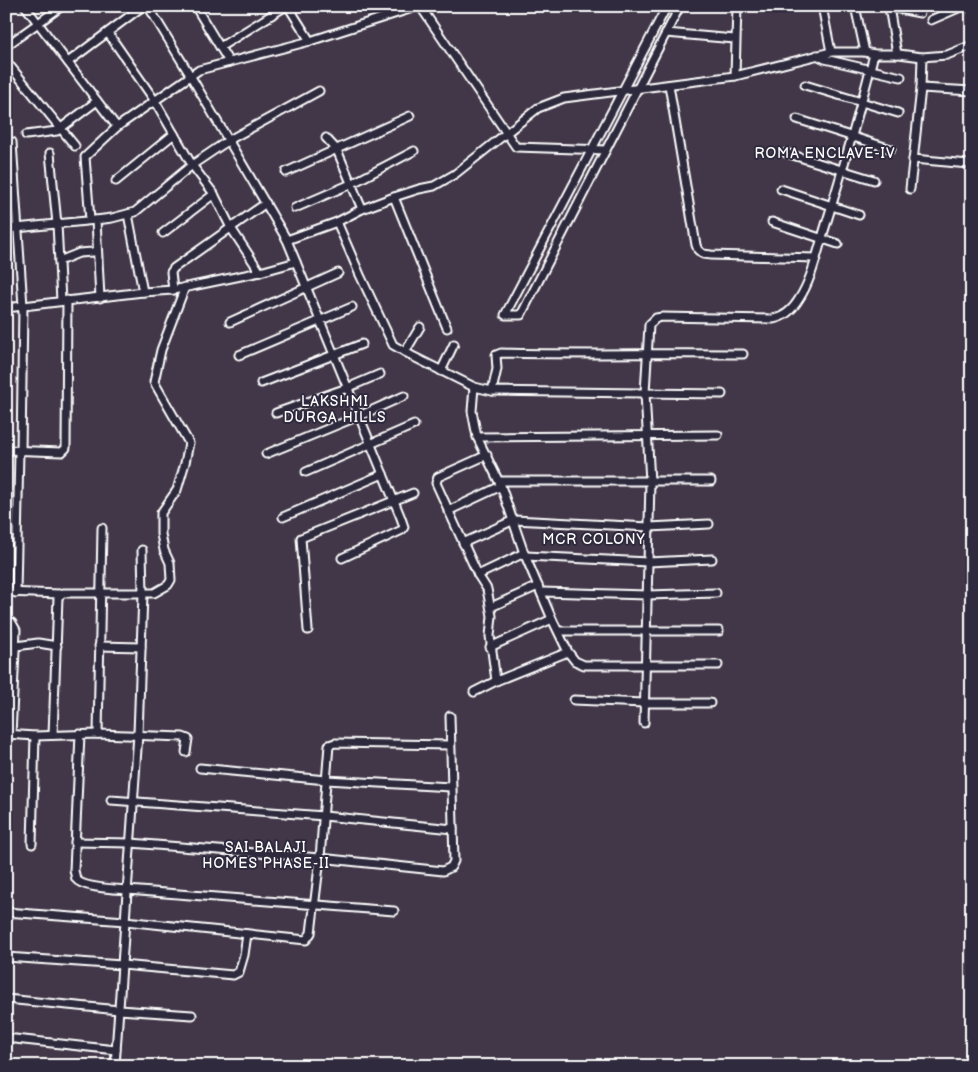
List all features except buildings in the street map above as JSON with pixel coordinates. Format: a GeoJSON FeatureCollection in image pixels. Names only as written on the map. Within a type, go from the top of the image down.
{"type":"FeatureCollection","features":[{"type":"Feature","properties":{"kind":"street"},"geometry":{"type":"LineString","coordinates":[[25,6],[117,127]]}},
{"type":"Feature","properties":{"kind":"street"},"geometry":{"type":"LineString","coordinates":[[6,46],[62,6]]}},
{"type":"Feature","properties":{"kind":"street"},"geometry":{"type":"LineString","coordinates":[[68,62],[143,6]]}},
{"type":"Feature","properties":{"kind":"street"},"geometry":{"type":"LineString","coordinates":[[148,6],[287,240],[404,527],[402,530],[342,558]]}},
{"type":"Feature","properties":{"kind":"street"},"geometry":{"type":"LineString","coordinates":[[195,6],[229,62]]}},
{"type":"Feature","properties":{"kind":"street"},"geometry":{"type":"LineString","coordinates":[[220,47],[287,6],[310,41]]}},
{"type":"Feature","properties":{"kind":"street"},"geometry":{"type":"LineString","coordinates":[[100,298],[97,250],[85,157],[117,127],[199,70],[310,41],[420,6],[516,148],[606,150]]}},
{"type":"Feature","properties":{"kind":"street"},"geometry":{"type":"LineString","coordinates":[[668,6],[505,315],[522,315],[680,6]]}},
{"type":"Feature","properties":{"kind":"street"},"geometry":{"type":"LineString","coordinates":[[736,76],[737,6]]}},
{"type":"Feature","properties":{"kind":"street"},"geometry":{"type":"LineString","coordinates":[[822,6],[830,52]]}},
{"type":"Feature","properties":{"kind":"street"},"geometry":{"type":"LineString","coordinates":[[855,6],[865,52]]}},
{"type":"Feature","properties":{"kind":"street"},"geometry":{"type":"LineString","coordinates":[[931,20],[963,6]]}},
{"type":"Feature","properties":{"kind":"street"},"geometry":{"type":"LineString","coordinates":[[970,6],[972,10]]}},
{"type":"Feature","properties":{"kind":"street"},"geometry":{"type":"LineString","coordinates":[[898,54],[886,7],[920,13]]}},
{"type":"Feature","properties":{"kind":"street"},"geometry":{"type":"LineString","coordinates":[[108,33],[155,100],[192,165],[214,194],[231,228],[260,272]]}},
{"type":"Feature","properties":{"kind":"street"},"geometry":{"type":"LineString","coordinates":[[666,33],[736,39]]}},
{"type":"Feature","properties":{"kind":"street"},"geometry":{"type":"LineString","coordinates":[[287,240],[337,222],[362,209],[394,197],[419,188],[434,186],[455,174],[538,108],[564,98],[736,76],[830,52],[865,52],[922,57],[947,55],[972,45]]}},
{"type":"Feature","properties":{"kind":"street"},"geometry":{"type":"LineString","coordinates":[[644,723],[650,482],[645,393],[649,324],[662,316],[752,319],[781,317],[788,313],[799,300],[808,280],[832,206],[874,54]]}},
{"type":"Feature","properties":{"kind":"street"},"geometry":{"type":"LineString","coordinates":[[817,55],[825,59],[901,77]]}},
{"type":"Feature","properties":{"kind":"street"},"geometry":{"type":"LineString","coordinates":[[910,189],[921,88],[922,57]]}},
{"type":"Feature","properties":{"kind":"street"},"geometry":{"type":"LineString","coordinates":[[7,65],[75,146]]}},
{"type":"Feature","properties":{"kind":"street"},"geometry":{"type":"LineString","coordinates":[[669,85],[690,216],[698,250],[703,254],[711,255],[815,258]]}},
{"type":"Feature","properties":{"kind":"street"},"geometry":{"type":"LineString","coordinates":[[804,85],[898,113]]}},
{"type":"Feature","properties":{"kind":"street"},"geometry":{"type":"LineString","coordinates":[[921,88],[972,91]]}},
{"type":"Feature","properties":{"kind":"street"},"geometry":{"type":"LineString","coordinates":[[6,228],[93,220],[134,212],[192,165],[229,140],[319,91]]}},
{"type":"Feature","properties":{"kind":"street"},"geometry":{"type":"LineString","coordinates":[[26,136],[54,132],[97,101]]}},
{"type":"Feature","properties":{"kind":"street"},"geometry":{"type":"LineString","coordinates":[[286,172],[410,116]]}},
{"type":"Feature","properties":{"kind":"street"},"geometry":{"type":"LineString","coordinates":[[797,120],[891,149]]}},
{"type":"Feature","properties":{"kind":"street"},"geometry":{"type":"LineString","coordinates":[[116,181],[174,134]]}},
{"type":"Feature","properties":{"kind":"street"},"geometry":{"type":"LineString","coordinates":[[326,138],[337,150],[362,209]]}},
{"type":"Feature","properties":{"kind":"street"},"geometry":{"type":"LineString","coordinates":[[12,142],[23,306],[16,592]]}},
{"type":"Feature","properties":{"kind":"street"},"geometry":{"type":"LineString","coordinates":[[295,208],[351,184],[414,151]]}},
{"type":"Feature","properties":{"kind":"street"},"geometry":{"type":"LineString","coordinates":[[6,450],[62,452],[66,448],[64,301],[50,153]]}},
{"type":"Feature","properties":{"kind":"street"},"geometry":{"type":"LineString","coordinates":[[786,153],[842,172],[874,180]]}},
{"type":"Feature","properties":{"kind":"street"},"geometry":{"type":"LineString","coordinates":[[913,159],[969,164]]}},
{"type":"Feature","properties":{"kind":"street"},"geometry":{"type":"LineString","coordinates":[[782,189],[859,215]]}},
{"type":"Feature","properties":{"kind":"street"},"geometry":{"type":"LineString","coordinates":[[163,233],[214,194]]}},
{"type":"Feature","properties":{"kind":"street"},"geometry":{"type":"LineString","coordinates":[[394,197],[447,328]]}},
{"type":"Feature","properties":{"kind":"street"},"geometry":{"type":"LineString","coordinates":[[173,290],[171,272],[174,268],[266,203]]}},
{"type":"Feature","properties":{"kind":"street"},"geometry":{"type":"LineString","coordinates":[[128,214],[143,292]]}},
{"type":"Feature","properties":{"kind":"street"},"geometry":{"type":"LineString","coordinates":[[337,222],[393,345],[474,387],[492,391],[722,394]]}},
{"type":"Feature","properties":{"kind":"street"},"geometry":{"type":"LineString","coordinates":[[772,222],[838,244]]}},
{"type":"Feature","properties":{"kind":"street"},"geometry":{"type":"LineString","coordinates":[[59,261],[79,253],[97,250]]}},
{"type":"Feature","properties":{"kind":"street"},"geometry":{"type":"LineString","coordinates":[[6,308],[173,290],[260,272],[296,262]]}},
{"type":"Feature","properties":{"kind":"street"},"geometry":{"type":"LineString","coordinates":[[230,322],[338,273]]}},
{"type":"Feature","properties":{"kind":"street"},"geometry":{"type":"LineString","coordinates":[[6,592],[143,594],[154,593],[168,585],[171,580],[170,563],[164,550],[161,534],[161,513],[177,490],[189,443],[154,382],[161,350],[185,287]]}},
{"type":"Feature","properties":{"kind":"street"},"geometry":{"type":"LineString","coordinates":[[239,355],[352,307]]}},
{"type":"Feature","properties":{"kind":"street"},"geometry":{"type":"LineString","coordinates":[[405,352],[420,327]]}},
{"type":"Feature","properties":{"kind":"street"},"geometry":{"type":"LineString","coordinates":[[261,383],[362,344]]}},
{"type":"Feature","properties":{"kind":"street"},"geometry":{"type":"LineString","coordinates":[[441,371],[454,344]]}},
{"type":"Feature","properties":{"kind":"street"},"geometry":{"type":"LineString","coordinates":[[492,391],[496,369],[496,355],[501,353],[589,355],[647,353],[743,354]]}},
{"type":"Feature","properties":{"kind":"street"},"geometry":{"type":"LineString","coordinates":[[276,413],[347,388],[380,374]]}},
{"type":"Feature","properties":{"kind":"street"},"geometry":{"type":"LineString","coordinates":[[474,387],[472,411],[477,436],[500,483],[525,555],[552,619],[568,652],[575,661],[580,664],[718,665]]}},
{"type":"Feature","properties":{"kind":"street"},"geometry":{"type":"LineString","coordinates":[[266,454],[404,396]]}},
{"type":"Feature","properties":{"kind":"street"},"geometry":{"type":"LineString","coordinates":[[306,472],[414,425]]}},
{"type":"Feature","properties":{"kind":"street"},"geometry":{"type":"LineString","coordinates":[[477,436],[718,435]]}},
{"type":"Feature","properties":{"kind":"street"},"geometry":{"type":"LineString","coordinates":[[487,456],[437,478],[438,488],[448,511],[478,575],[487,589],[492,616],[490,647],[496,681]]}},
{"type":"Feature","properties":{"kind":"street"},"geometry":{"type":"LineString","coordinates":[[283,517],[383,474]]}},
{"type":"Feature","properties":{"kind":"street"},"geometry":{"type":"LineString","coordinates":[[448,511],[500,483],[711,481]]}},
{"type":"Feature","properties":{"kind":"street"},"geometry":{"type":"LineString","coordinates":[[308,630],[301,538],[413,493]]}},
{"type":"Feature","properties":{"kind":"street"},"geometry":{"type":"LineString","coordinates":[[463,543],[514,520],[649,526],[709,524]]}},
{"type":"Feature","properties":{"kind":"street"},"geometry":{"type":"LineString","coordinates":[[98,734],[102,528]]}},
{"type":"Feature","properties":{"kind":"street"},"geometry":{"type":"LineString","coordinates":[[115,1066],[138,734],[143,594],[142,550]]}},
{"type":"Feature","properties":{"kind":"street"},"geometry":{"type":"LineString","coordinates":[[478,575],[525,555],[648,562],[712,559]]}},
{"type":"Feature","properties":{"kind":"street"},"geometry":{"type":"LineString","coordinates":[[491,607],[540,589],[647,595],[716,593]]}},
{"type":"Feature","properties":{"kind":"street"},"geometry":{"type":"LineString","coordinates":[[53,734],[57,600],[60,594]]}},
{"type":"Feature","properties":{"kind":"street"},"geometry":{"type":"LineString","coordinates":[[490,647],[552,619]]}},
{"type":"Feature","properties":{"kind":"street"},"geometry":{"type":"LineString","coordinates":[[6,620],[15,626],[16,646],[9,734],[35,736],[53,734],[138,734],[186,738],[188,739],[186,752]]}},
{"type":"Feature","properties":{"kind":"street"},"geometry":{"type":"LineString","coordinates":[[558,631],[719,631]]}},
{"type":"Feature","properties":{"kind":"street"},"geometry":{"type":"LineString","coordinates":[[16,646],[38,643],[57,646]]}},
{"type":"Feature","properties":{"kind":"street"},"geometry":{"type":"LineString","coordinates":[[99,646],[141,648]]}},
{"type":"Feature","properties":{"kind":"street"},"geometry":{"type":"LineString","coordinates":[[474,692],[496,681],[568,652]]}},
{"type":"Feature","properties":{"kind":"street"},"geometry":{"type":"LineString","coordinates":[[574,700],[710,703]]}},
{"type":"Feature","properties":{"kind":"street"},"geometry":{"type":"LineString","coordinates":[[75,842],[130,843],[320,858],[443,871],[451,867],[454,861],[450,716]]}},
{"type":"Feature","properties":{"kind":"street"},"geometry":{"type":"LineString","coordinates":[[80,734],[74,871],[81,883],[89,886],[127,890],[394,911]]}},
{"type":"Feature","properties":{"kind":"street"},"geometry":{"type":"LineString","coordinates":[[32,844],[35,736]]}},
{"type":"Feature","properties":{"kind":"street"},"geometry":{"type":"LineString","coordinates":[[6,912],[125,921],[306,940],[311,933],[320,858],[328,748],[335,743],[450,745]]}},
{"type":"Feature","properties":{"kind":"street"},"geometry":{"type":"LineString","coordinates":[[200,768],[326,780],[451,788]]}},
{"type":"Feature","properties":{"kind":"street"},"geometry":{"type":"LineString","coordinates":[[111,800],[324,816],[453,829]]}},
{"type":"Feature","properties":{"kind":"street"},"geometry":{"type":"LineString","coordinates":[[6,956],[233,975],[239,972],[242,967],[247,934]]}},
{"type":"Feature","properties":{"kind":"street"},"geometry":{"type":"LineString","coordinates":[[6,999],[192,1016]]}},
{"type":"Feature","properties":{"kind":"street"},"geometry":{"type":"LineString","coordinates":[[6,1038],[116,1050]]}},
{"type":"Feature","properties":{"kind":"district","name":"ROMA ENCLAVE-IV"},"geometry":{"type":"Point","coordinates":[825,153]}},
{"type":"Feature","properties":{"kind":"district","name":"LAKSHMI DURGA HILLS"},"geometry":{"type":"Point","coordinates":[335,410]}},
{"type":"Feature","properties":{"kind":"district","name":"MCR COLONY"},"geometry":{"type":"Point","coordinates":[594,539]}},
{"type":"Feature","properties":{"kind":"district","name":"SAI BALAJI HOMES PHASE-II"},"geometry":{"type":"Point","coordinates":[266,856]}}]}
